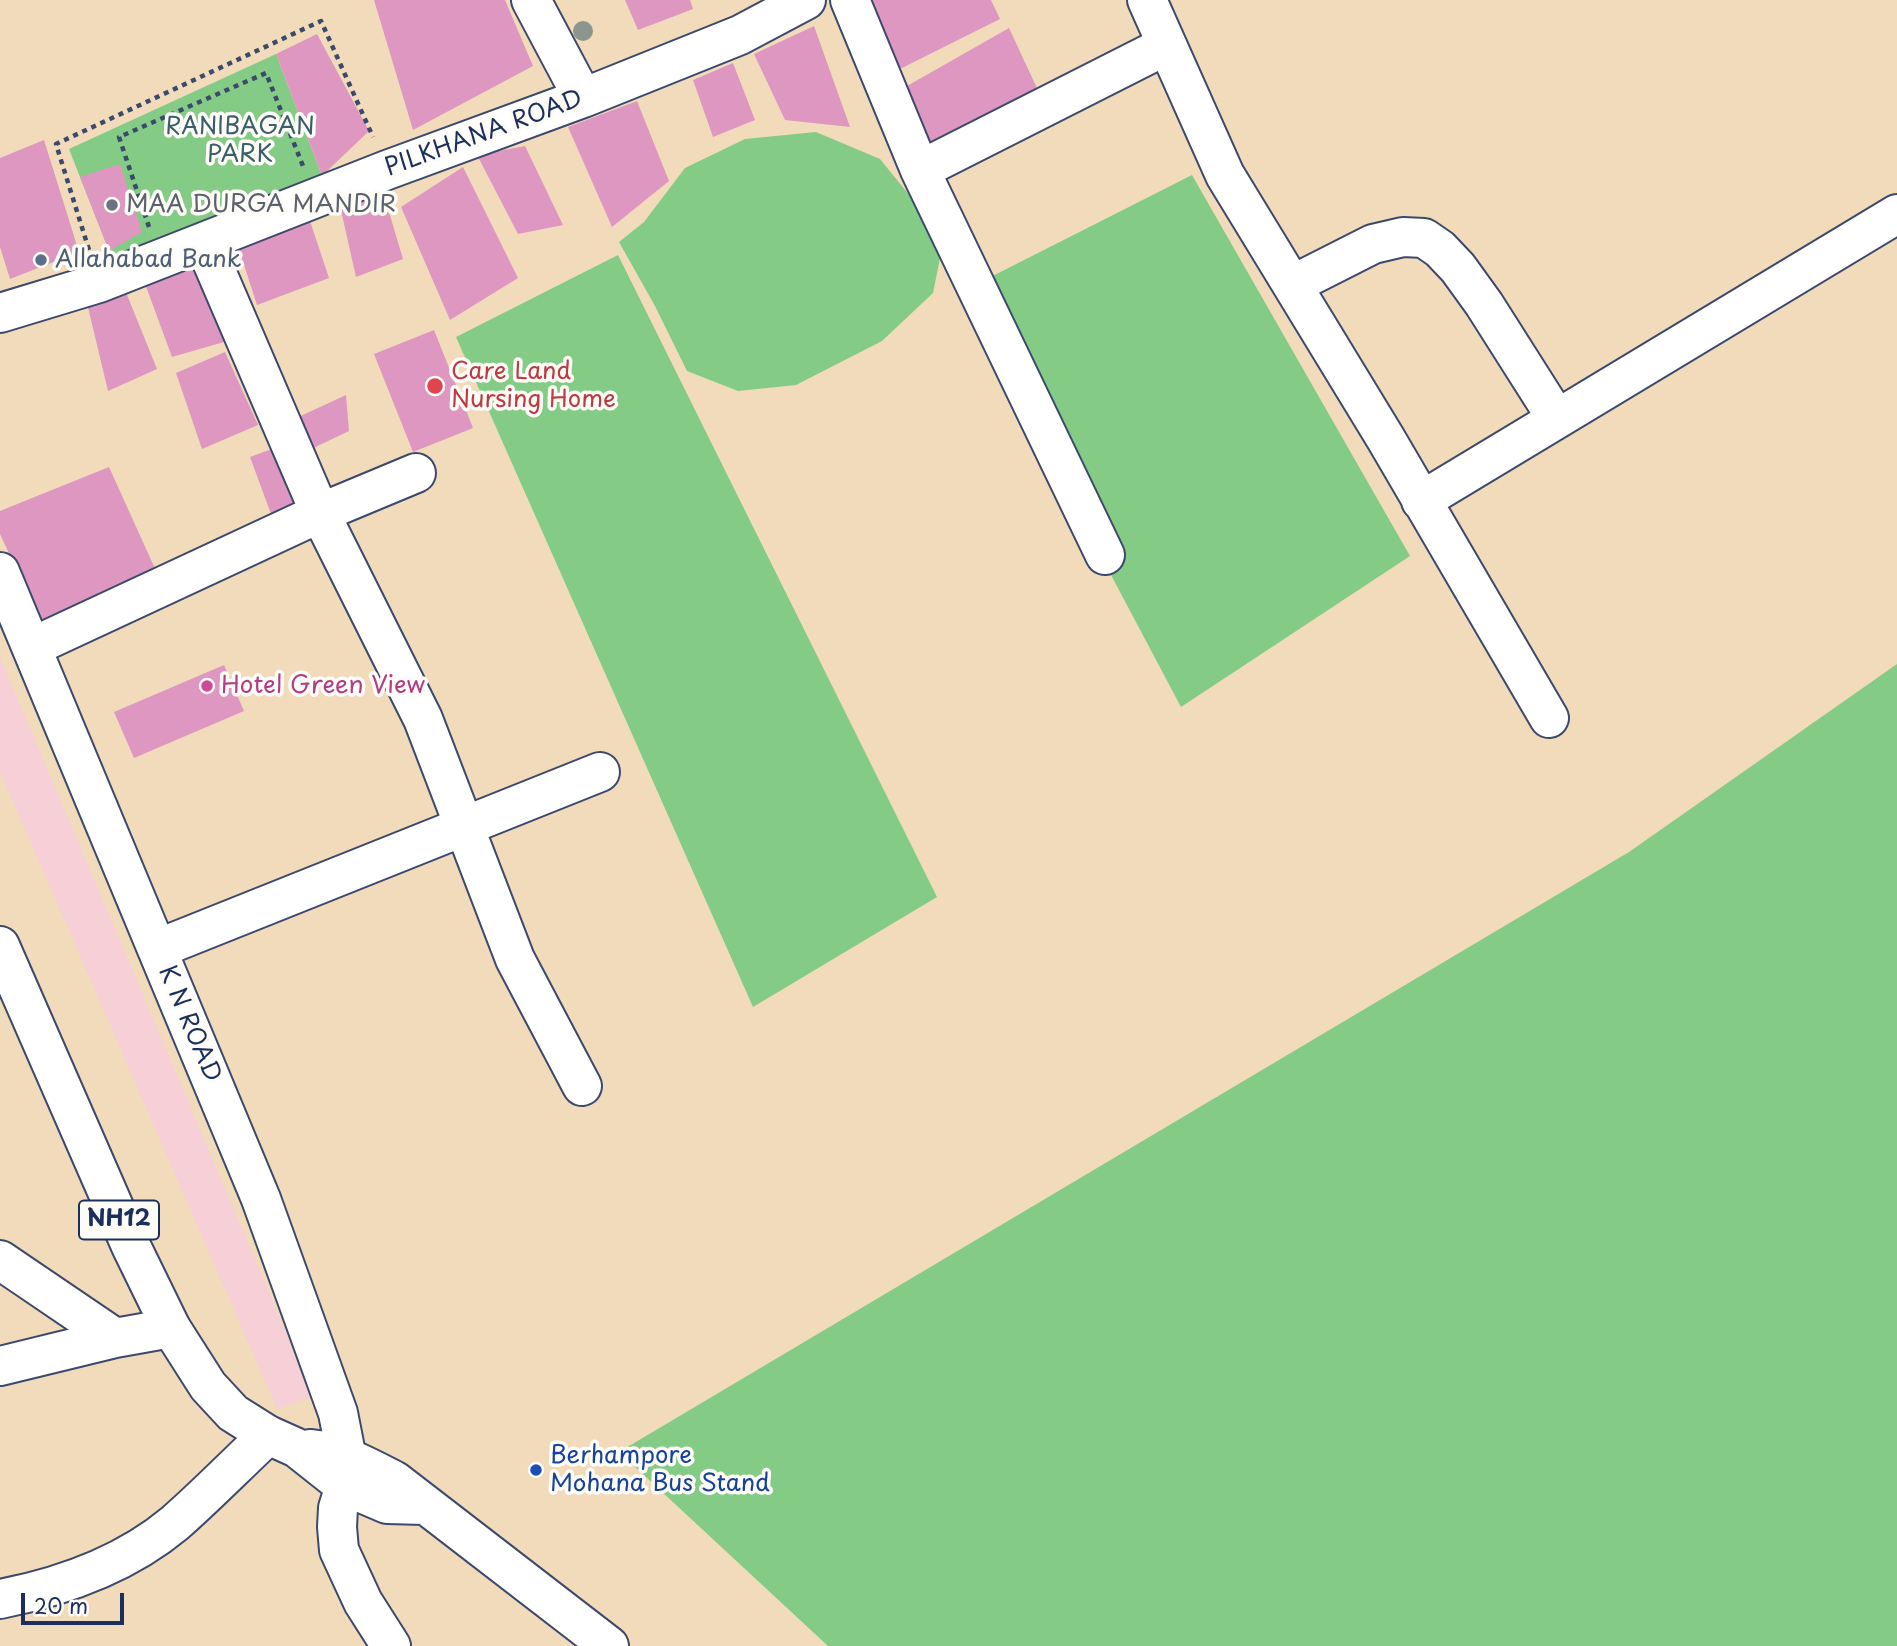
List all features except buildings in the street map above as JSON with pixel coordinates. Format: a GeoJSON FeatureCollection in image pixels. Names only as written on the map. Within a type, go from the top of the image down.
{"type":"FeatureCollection","features":[{"type":"Feature","properties":{"kind":"street"},"geometry":{"type":"LineString","coordinates":[[531,0],[583,98]]}},
{"type":"Feature","properties":{"kind":"street","name":"PILKHANA ROAD"},"geometry":{"type":"LineString","coordinates":[[0,313],[99,283],[387,170],[583,98],[740,34],[806,0]]}},
{"type":"Feature","properties":{"kind":"street"},"geometry":{"type":"LineString","coordinates":[[850,0],[920,170],[1105,555]]}},
{"type":"Feature","properties":{"kind":"street"},"geometry":{"type":"LineString","coordinates":[[1147,0],[1225,175],[1549,718]]}},
{"type":"Feature","properties":{"kind":"street"},"geometry":{"type":"LineString","coordinates":[[920,170],[1167,45]]}},
{"type":"Feature","properties":{"kind":"street"},"geometry":{"type":"LineString","coordinates":[[1421,501],[1897,214]]}},
{"type":"Feature","properties":{"kind":"street"},"geometry":{"type":"LineString","coordinates":[[1292,285],[1373,244],[1403,237],[1424,237],[1458,268],[1558,419]]}},
{"type":"Feature","properties":{"kind":"street"},"geometry":{"type":"LineString","coordinates":[[204,243],[320,513],[423,719],[515,960],[582,1086]]}},
{"type":"Feature","properties":{"kind":"street"},"geometry":{"type":"LineString","coordinates":[[32,647],[320,513],[416,473]]}},
{"type":"Feature","properties":{"kind":"street","name":"K N ROAD"},"geometry":{"type":"LineString","coordinates":[[0,572],[261,1199],[338,1413],[346,1472]]}},
{"type":"Feature","properties":{"kind":"street"},"geometry":{"type":"LineString","coordinates":[[157,949],[600,772]]}},
{"type":"Feature","properties":{"kind":"street","name":"NH12"},"geometry":{"type":"LineString","coordinates":[[0,946],[170,1328],[208,1386],[233,1413],[282,1441],[346,1472],[387,1504],[424,1505],[609,1646]]}},
{"type":"Feature","properties":{"kind":"street"},"geometry":{"type":"LineString","coordinates":[[0,1260],[116,1338]]}},
{"type":"Feature","properties":{"kind":"street"},"geometry":{"type":"LineString","coordinates":[[0,1366],[170,1328]]}},
{"type":"Feature","properties":{"kind":"street"},"geometry":{"type":"LineString","coordinates":[[0,1599],[30,1593],[104,1567],[135,1550],[174,1524],[282,1441]]}},
{"type":"Feature","properties":{"kind":"street"},"geometry":{"type":"LineString","coordinates":[[346,1472],[338,1508],[339,1550],[363,1602],[391,1646]]}},
{"type":"Feature","properties":{"kind":"path"},"geometry":{"type":"LineString","coordinates":[[99,283],[56,144],[321,21],[387,170]]}},
{"type":"Feature","properties":{"kind":"path"},"geometry":{"type":"LineString","coordinates":[[150,232],[119,137],[266,73],[307,174]]}},
{"type":"Feature","properties":{"kind":"shaded area"},"geometry":{"type":"Polygon","coordinates":[[[0,657],[313,1396],[277,1409],[0,772],[0,657]]]}},
{"type":"Feature","properties":{"kind":"green space","name":"RANIBAGAN PARK"},"geometry":{"type":"Polygon","coordinates":[[[276,54],[322,176],[113,261],[69,149],[276,54]]]}},
{"type":"Feature","properties":{"kind":"green space"},"geometry":{"type":"Polygon","coordinates":[[[816,132],[880,159],[919,207],[942,248],[933,293],[882,341],[796,385],[738,391],[687,371],[619,242],[644,222],[685,168],[745,139],[816,132]]]}},
{"type":"Feature","properties":{"kind":"green space"},"geometry":{"type":"Polygon","coordinates":[[[1192,175],[1410,556],[1181,707],[961,292],[1192,175]]]}},
{"type":"Feature","properties":{"kind":"green space"},"geometry":{"type":"Polygon","coordinates":[[[618,255],[937,897],[753,1007],[456,337],[618,255]]]}},
{"type":"Feature","properties":{"kind":"green space"},"geometry":{"type":"Polygon","coordinates":[[[1897,664],[1897,1646],[828,1646],[619,1452],[1629,852],[1897,664]]]}},
{"type":"Feature","properties":{"kind":"place","name":"MAA DURGA MANDIR"},"geometry":{"type":"Point","coordinates":[112,205]}},
{"type":"Feature","properties":{"kind":"place","name":"Allahabad Bank"},"geometry":{"type":"Point","coordinates":[41,260]}},
{"type":"Feature","properties":{"kind":"place","name":"Care Land Nursing Home"},"geometry":{"type":"Point","coordinates":[435,386]}},
{"type":"Feature","properties":{"kind":"place","name":"Hotel Green View"},"geometry":{"type":"Point","coordinates":[207,686]}},
{"type":"Feature","properties":{"kind":"place","name":"Berhampore Mohana Bus Stand"},"geometry":{"type":"Point","coordinates":[536,1470]}}]}
